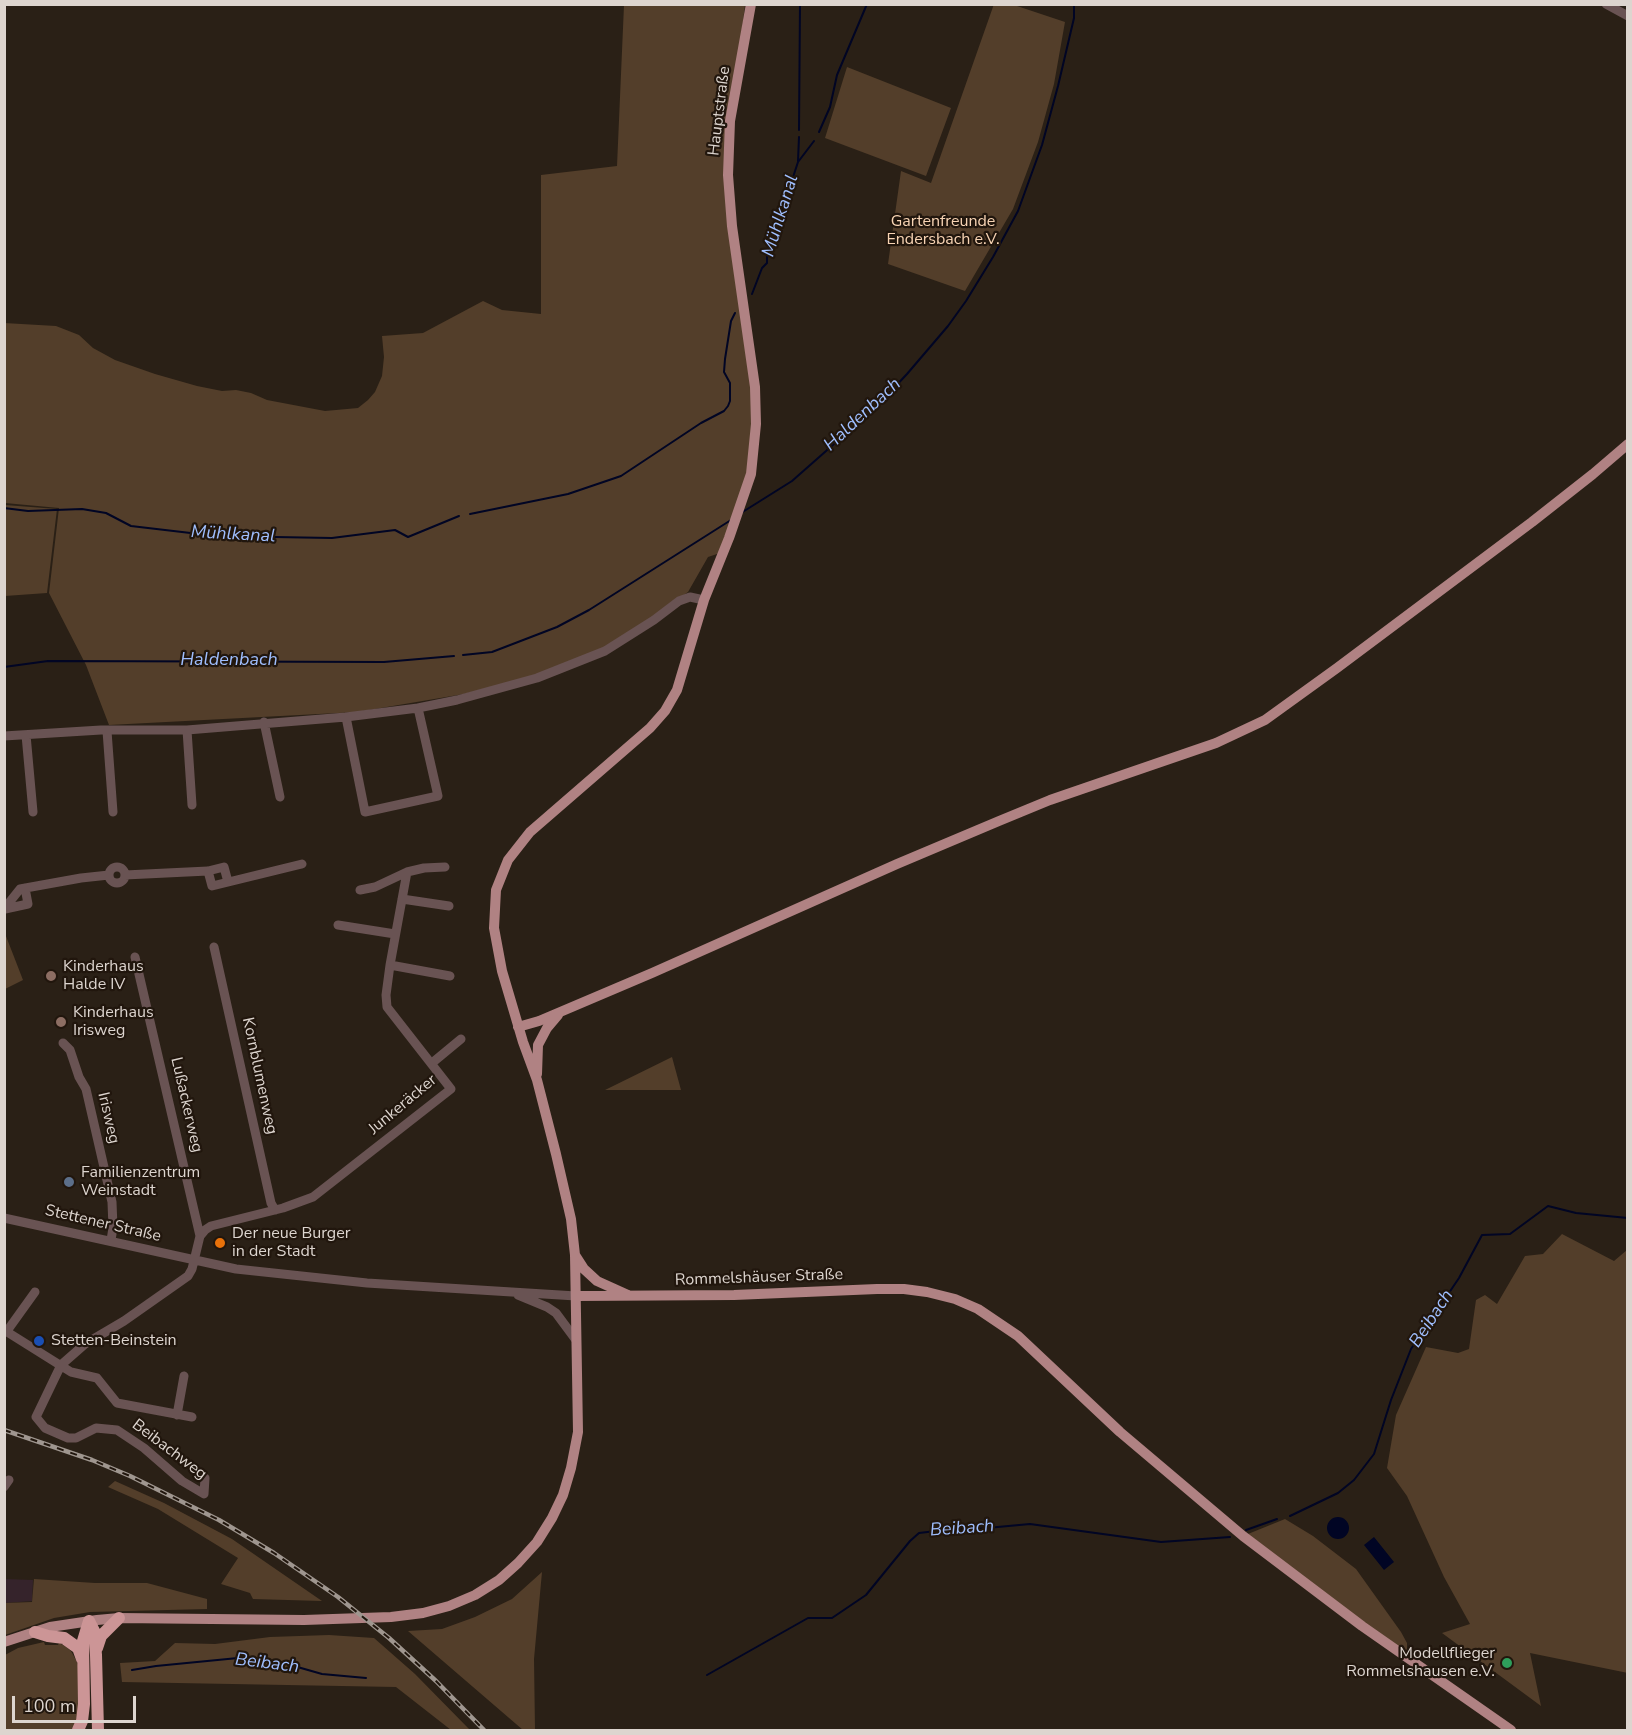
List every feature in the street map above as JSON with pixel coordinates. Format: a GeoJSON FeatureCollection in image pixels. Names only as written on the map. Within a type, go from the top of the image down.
{"type":"FeatureCollection","features":[{"type":"Feature","properties":{"kind":"highway"},"geometry":{"type":"LineString","coordinates":[[96,1655],[101,1636],[119,1618]]}},
{"type":"Feature","properties":{"kind":"highway"},"geometry":{"type":"LineString","coordinates":[[89,1621],[94,1631],[96,1655],[98,1731]]}},
{"type":"Feature","properties":{"kind":"highway"},"geometry":{"type":"LineString","coordinates":[[78,1731],[84,1704],[83,1641],[89,1621]]}},
{"type":"Feature","properties":{"kind":"highway"},"geometry":{"type":"LineString","coordinates":[[35,1632],[63,1638],[78,1648],[83,1662]]}},
{"type":"Feature","properties":{"kind":"main road","name":"Hauptstraße"},"geometry":{"type":"LineString","coordinates":[[537,1080],[518,1027],[502,971],[494,928],[496,890],[502,873],[507,860],[530,832],[643,734],[665,711],[677,690],[704,600],[740,509],[751,474],[756,424],[755,387],[732,226],[728,175],[730,121],[752,4]]}},
{"type":"Feature","properties":{"kind":"main road"},"geometry":{"type":"LineString","coordinates":[[518,1027],[539,1021],[652,973],[1050,800],[1216,743],[1265,720],[1532,522],[1628,444]]}},
{"type":"Feature","properties":{"kind":"main road"},"geometry":{"type":"LineString","coordinates":[[4,1642],[35,1632],[89,1621],[119,1618],[304,1620],[390,1617],[423,1612],[448,1606],[475,1595],[499,1580],[537,1542],[563,1495],[578,1432],[575,1255],[571,1219],[537,1080],[538,1046],[547,1028],[562,1010]]}},
{"type":"Feature","properties":{"kind":"main road"},"geometry":{"type":"LineString","coordinates":[[575,1255],[584,1269],[597,1281],[630,1296]]}},
{"type":"Feature","properties":{"kind":"main road","name":"Rommelshäuser Straße"},"geometry":{"type":"LineString","coordinates":[[576,1296],[746,1294],[877,1289],[927,1292],[955,1299],[978,1309],[1018,1336],[1120,1432],[1240,1533],[1362,1626],[1511,1731]]}},
{"type":"Feature","properties":{"kind":"street"},"geometry":{"type":"LineString","coordinates":[[1606,4],[1628,16]]}},
{"type":"Feature","properties":{"kind":"street"},"geometry":{"type":"LineString","coordinates":[[4,736],[101,730],[188,730],[346,717],[418,708],[537,678],[605,651],[679,601],[690,597],[704,600]]}},
{"type":"Feature","properties":{"kind":"street"},"geometry":{"type":"LineString","coordinates":[[346,717],[365,812],[438,796],[418,708]]}},
{"type":"Feature","properties":{"kind":"street"},"geometry":{"type":"LineString","coordinates":[[264,722],[280,797]]}},
{"type":"Feature","properties":{"kind":"street"},"geometry":{"type":"LineString","coordinates":[[188,730],[192,805]]}},
{"type":"Feature","properties":{"kind":"street"},"geometry":{"type":"LineString","coordinates":[[107,731],[112,812]]}},
{"type":"Feature","properties":{"kind":"street"},"geometry":{"type":"LineString","coordinates":[[26,735],[33,812]]}},
{"type":"Feature","properties":{"kind":"street"},"geometry":{"type":"LineString","coordinates":[[208,871],[212,886],[302,864]]}},
{"type":"Feature","properties":{"kind":"street"},"geometry":{"type":"LineString","coordinates":[[5,909],[20,889],[109,875],[110,871],[117,867],[125,875],[208,871],[224,867],[228,882]]}},
{"type":"Feature","properties":{"kind":"street"},"geometry":{"type":"LineString","coordinates":[[360,890],[375,887],[407,872],[424,868],[446,867]]}},
{"type":"Feature","properties":{"kind":"street","name":"Junkeräcker"},"geometry":{"type":"LineString","coordinates":[[200,1236],[211,1226],[302,1202],[323,1190],[451,1089],[387,1007],[386,995],[390,965],[407,872]]}},
{"type":"Feature","properties":{"kind":"street"},"geometry":{"type":"LineString","coordinates":[[5,909],[28,904],[25,888]]}},
{"type":"Feature","properties":{"kind":"street"},"geometry":{"type":"LineString","coordinates":[[402,899],[449,906]]}},
{"type":"Feature","properties":{"kind":"street"},"geometry":{"type":"LineString","coordinates":[[338,925],[395,934]]}},
{"type":"Feature","properties":{"kind":"street","name":"Kornblumenweg"},"geometry":{"type":"LineString","coordinates":[[214,947],[271,1203],[275,1210]]}},
{"type":"Feature","properties":{"kind":"street","name":"Lußackerweg"},"geometry":{"type":"LineString","coordinates":[[135,957],[200,1236],[195,1260]]}},
{"type":"Feature","properties":{"kind":"street"},"geometry":{"type":"LineString","coordinates":[[390,965],[450,976]]}},
{"type":"Feature","properties":{"kind":"street"},"geometry":{"type":"LineString","coordinates":[[432,1063],[461,1039]]}},
{"type":"Feature","properties":{"kind":"street","name":"Irisweg"},"geometry":{"type":"LineString","coordinates":[[63,1043],[70,1050],[79,1077],[86,1089],[112,1202],[111,1240]]}},
{"type":"Feature","properties":{"kind":"street","name":"Stettener Straße"},"geometry":{"type":"LineString","coordinates":[[4,1218],[195,1260]]}},
{"type":"Feature","properties":{"kind":"street"},"geometry":{"type":"LineString","coordinates":[[61,1365],[85,1344],[188,1276],[195,1260]]}},
{"type":"Feature","properties":{"kind":"street","name":"Rommelshäuser Straße"},"geometry":{"type":"LineString","coordinates":[[195,1260],[236,1269],[312,1278],[576,1296]]}},
{"type":"Feature","properties":{"kind":"street"},"geometry":{"type":"LineString","coordinates":[[35,1292],[6,1331],[71,1372],[97,1378],[117,1403],[192,1417]]}},
{"type":"Feature","properties":{"kind":"street"},"geometry":{"type":"LineString","coordinates":[[511,1292],[547,1306],[556,1313],[576,1340]]}},
{"type":"Feature","properties":{"kind":"street","name":"Beibachweg"},"geometry":{"type":"LineString","coordinates":[[61,1365],[36,1417],[45,1428],[68,1438],[76,1438],[96,1428],[117,1430],[144,1448],[182,1481],[204,1494],[205,1478]]}},
{"type":"Feature","properties":{"kind":"street"},"geometry":{"type":"LineString","coordinates":[[177,1414],[184,1376]]}},
{"type":"Feature","properties":{"kind":"shaded area"},"geometry":{"type":"Polygon","coordinates":[[[5,1579],[33,1580],[32,1601],[5,1603],[5,1579]]]}},
{"type":"Feature","properties":{"kind":"green space","name":"Gartenfreunde Endersbach e.V."},"geometry":{"type":"Polygon","coordinates":[[[994,4],[1014,5],[1065,22],[1054,84],[1038,142],[1013,209],[965,291],[888,264],[901,171],[931,183],[994,4]]]}},
{"type":"Feature","properties":{"kind":"green space"},"geometry":{"type":"Polygon","coordinates":[[[624,5],[745,5],[724,174],[753,388],[749,473],[720,553],[708,557],[688,592],[650,619],[602,649],[534,676],[464,694],[357,712],[109,725],[86,665],[49,593],[59,508],[5,503],[4,323],[56,326],[79,335],[93,348],[115,360],[197,386],[222,391],[236,390],[267,400],[325,411],[358,408],[375,392],[382,376],[384,357],[382,336],[423,333],[483,301],[502,310],[541,314],[541,175],[617,166],[624,5]]]}},
{"type":"Feature","properties":{"kind":"green space"},"geometry":{"type":"Polygon","coordinates":[[[847,67],[951,108],[926,176],[825,138],[847,67]]]}},
{"type":"Feature","properties":{"kind":"green space"},"geometry":{"type":"Polygon","coordinates":[[[5,505],[57,509],[47,593],[5,596],[5,505]]]}},
{"type":"Feature","properties":{"kind":"green space"},"geometry":{"type":"Polygon","coordinates":[[[4,931],[23,980],[5,989],[4,989],[4,931]]]}},
{"type":"Feature","properties":{"kind":"green space"},"geometry":{"type":"Polygon","coordinates":[[[672,1057],[681,1090],[605,1090],[672,1057]]]}},
{"type":"Feature","properties":{"kind":"green space"},"geometry":{"type":"Polygon","coordinates":[[[1562,1234],[1614,1261],[1627,1250],[1628,1673],[1530,1653],[1541,1706],[1442,1633],[1470,1624],[1444,1577],[1407,1496],[1387,1468],[1396,1415],[1426,1347],[1458,1353],[1469,1349],[1476,1300],[1485,1295],[1497,1304],[1525,1256],[1543,1254],[1562,1234]]]}},
{"type":"Feature","properties":{"kind":"green space"},"geometry":{"type":"Polygon","coordinates":[[[115,1481],[164,1503],[232,1539],[322,1601],[253,1599],[250,1593],[221,1584],[238,1558],[158,1509],[108,1487],[115,1481]]]}},
{"type":"Feature","properties":{"kind":"green space"},"geometry":{"type":"Polygon","coordinates":[[[1285,1519],[1313,1536],[1356,1569],[1401,1632],[1407,1643],[1407,1658],[1243,1536],[1285,1519]]]}},
{"type":"Feature","properties":{"kind":"green space"},"geometry":{"type":"Polygon","coordinates":[[[542,1572],[534,1659],[535,1730],[523,1730],[408,1631],[442,1629],[475,1617],[512,1599],[542,1572]]]}},
{"type":"Feature","properties":{"kind":"green space"},"geometry":{"type":"Polygon","coordinates":[[[34,1579],[95,1583],[147,1583],[207,1599],[207,1609],[90,1612],[54,1618],[5,1635],[5,1603],[32,1602],[34,1579]]]}},
{"type":"Feature","properties":{"kind":"green space"},"geometry":{"type":"Polygon","coordinates":[[[329,1635],[374,1638],[415,1674],[470,1730],[451,1730],[396,1687],[122,1682],[120,1663],[155,1661],[175,1643],[215,1644],[270,1637],[329,1635]]]}},
{"type":"Feature","properties":{"kind":"green space"},"geometry":{"type":"Polygon","coordinates":[[[44,1642],[45,1645],[58,1645],[59,1643],[65,1646],[77,1662],[80,1708],[73,1730],[5,1730],[5,1655],[18,1648],[44,1642]]]}},
{"type":"Feature","properties":{"kind":"water"},"geometry":{"type":"Polygon","coordinates":[[[1338,1517],[1346,1520],[1349,1528],[1346,1536],[1338,1539],[1330,1536],[1327,1528],[1330,1520],[1338,1517]]]}},
{"type":"Feature","properties":{"kind":"water"},"geometry":{"type":"Polygon","coordinates":[[[1374,1537],[1394,1562],[1384,1570],[1364,1545],[1374,1537]]]}},
{"type":"Feature","properties":{"kind":"waterway"},"geometry":{"type":"LineString","coordinates":[[799,130],[800,4]]}},
{"type":"Feature","properties":{"kind":"waterway","name":"Mühlkanal"},"geometry":{"type":"LineString","coordinates":[[819,132],[830,107],[837,75],[867,4]]}},
{"type":"Feature","properties":{"kind":"waterway","name":"Haldenbach"},"geometry":{"type":"LineString","coordinates":[[741,513],[792,481],[876,407],[948,326],[966,301],[1018,211],[1042,145],[1058,86],[1074,18],[1074,4]]}},
{"type":"Feature","properties":{"kind":"waterway"},"geometry":{"type":"LineString","coordinates":[[798,161],[799,137]]}},
{"type":"Feature","properties":{"kind":"waterway","name":"Mühlkanal"},"geometry":{"type":"LineString","coordinates":[[752,294],[762,268],[767,263],[767,256],[798,162],[814,141]]}},
{"type":"Feature","properties":{"kind":"waterway","name":"Mühlkanal"},"geometry":{"type":"LineString","coordinates":[[470,514],[568,494],[621,476],[701,423],[724,411],[730,401],[730,383],[724,372],[731,321],[735,313]]}},
{"type":"Feature","properties":{"kind":"waterway","name":"Mühlkanal"},"geometry":{"type":"LineString","coordinates":[[4,508],[28,511],[82,509],[106,513],[131,526],[216,536],[332,538],[395,530],[408,537],[459,516]]}},
{"type":"Feature","properties":{"kind":"waterway","name":"Haldenbach"},"geometry":{"type":"LineString","coordinates":[[463,655],[492,652],[557,627],[589,610],[731,520]]}},
{"type":"Feature","properties":{"kind":"waterway","name":"Haldenbach"},"geometry":{"type":"LineString","coordinates":[[4,667],[48,661],[384,662],[454,656]]}},
{"type":"Feature","properties":{"kind":"waterway","name":"Beibach"},"geometry":{"type":"LineString","coordinates":[[1290,1516],[1338,1493],[1354,1480],[1374,1454],[1391,1400],[1411,1349],[1459,1278],[1482,1235],[1510,1234],[1548,1206],[1576,1213],[1628,1218]]}},
{"type":"Feature","properties":{"kind":"waterway","name":"Beibach"},"geometry":{"type":"LineString","coordinates":[[1246,1530],[1277,1519]]}},
{"type":"Feature","properties":{"kind":"waterway","name":"Beibach"},"geometry":{"type":"LineString","coordinates":[[707,1675],[808,1618],[832,1618],[866,1595],[919,1533],[1030,1524],[1161,1542],[1230,1537]]}},
{"type":"Feature","properties":{"kind":"waterway","name":"Beibach"},"geometry":{"type":"LineString","coordinates":[[132,1670],[238,1658],[280,1662],[322,1674],[366,1678]]}},
{"type":"Feature","properties":{"kind":"railway"},"geometry":{"type":"LineString","coordinates":[[4,1430],[92,1460],[130,1476],[219,1520],[274,1553],[338,1597],[389,1638],[436,1681],[484,1730]]}},
{"type":"Feature","properties":{"kind":"place","name":"Kinderhaus Halde IV"},"geometry":{"type":"Point","coordinates":[51,976]}},
{"type":"Feature","properties":{"kind":"place","name":"Kinderhaus Irisweg"},"geometry":{"type":"Point","coordinates":[61,1022]}},
{"type":"Feature","properties":{"kind":"place","name":"Familienzentrum Weinstadt"},"geometry":{"type":"Point","coordinates":[69,1182]}},
{"type":"Feature","properties":{"kind":"place","name":"Der neue Burger in der Stadt"},"geometry":{"type":"Point","coordinates":[220,1243]}},
{"type":"Feature","properties":{"kind":"place","name":"Stetten-Beinstein"},"geometry":{"type":"Point","coordinates":[39,1341]}},
{"type":"Feature","properties":{"kind":"place","name":"Modellflieger Rommelshausen e.V."},"geometry":{"type":"Point","coordinates":[1507,1663]}}]}
